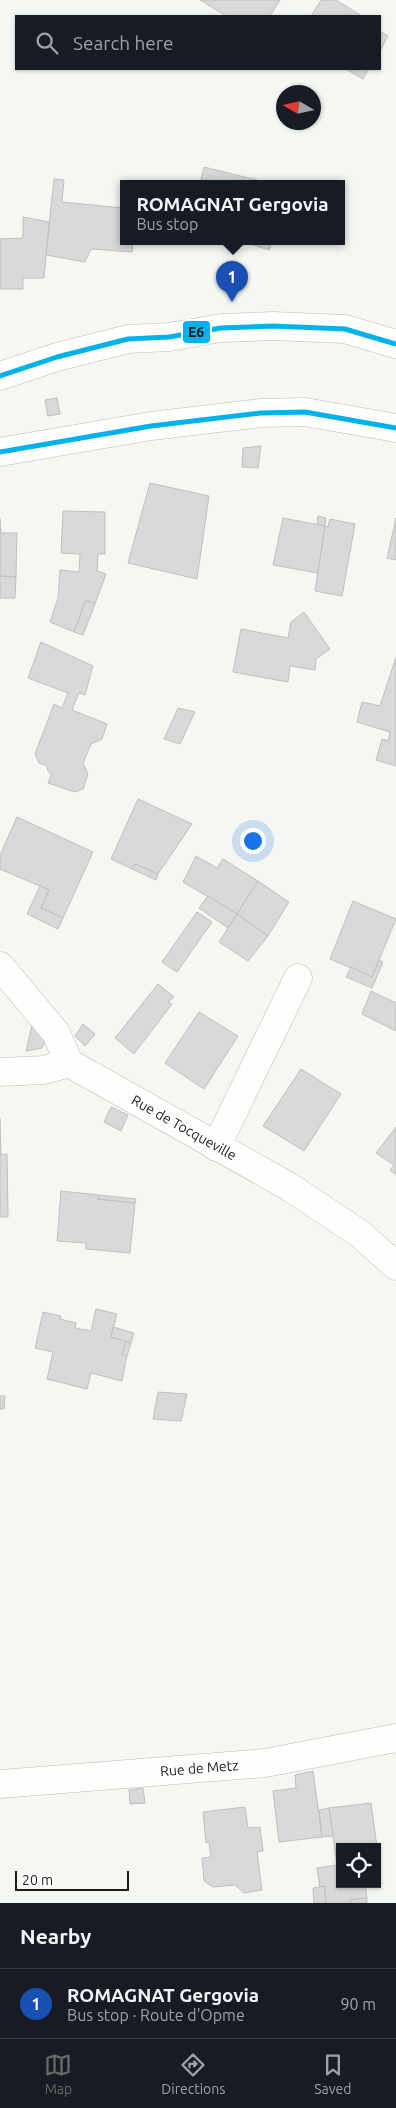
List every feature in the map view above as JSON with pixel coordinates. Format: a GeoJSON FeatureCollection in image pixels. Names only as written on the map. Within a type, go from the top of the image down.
{"type":"FeatureCollection","features":[{"type":"Feature","properties":{"kind":"street"},"geometry":{"type":"LineString","coordinates":[[0,376],[57,358],[128,340],[169,337],[221,328],[273,326],[345,329],[396,344]]}},
{"type":"Feature","properties":{"kind":"street"},"geometry":{"type":"LineString","coordinates":[[0,452],[151,426],[261,414],[305,412],[396,428]]}},
{"type":"Feature","properties":{"kind":"street"},"geometry":{"type":"LineString","coordinates":[[0,966],[56,1033],[70,1063],[44,1070],[0,1072]]}},
{"type":"Feature","properties":{"kind":"street"},"geometry":{"type":"LineString","coordinates":[[216,1147],[298,978]]}},
{"type":"Feature","properties":{"kind":"street","name":"Rue de Tocqueville"},"geometry":{"type":"LineString","coordinates":[[70,1063],[296,1192],[360,1234],[396,1266]]}},
{"type":"Feature","properties":{"kind":"street","name":"Rue de Metz"},"geometry":{"type":"LineString","coordinates":[[0,1784],[265,1763],[396,1738]]}},
{"type":"Feature","properties":{"kind":"building"},"geometry":{"type":"Polygon","coordinates":[[[200,0],[280,0],[271,15],[224,15],[200,0]]]}},
{"type":"Feature","properties":{"kind":"building"},"geometry":{"type":"Polygon","coordinates":[[[321,0],[336,0],[360,15],[312,15],[321,0]]]}},
{"type":"Feature","properties":{"kind":"building"},"geometry":{"type":"Polygon","coordinates":[[[381,32],[388,36],[381,49],[381,32]]]}},
{"type":"Feature","properties":{"kind":"building"},"geometry":{"type":"Polygon","coordinates":[[[348,70],[368,70],[363,79],[348,70]]]}},
{"type":"Feature","properties":{"kind":"building"},"geometry":{"type":"Polygon","coordinates":[[[204,167],[257,180],[201,180],[204,167]]]}},
{"type":"Feature","properties":{"kind":"building"},"geometry":{"type":"Polygon","coordinates":[[[54,179],[64,180],[62,202],[120,208],[120,245],[133,245],[132,252],[91,249],[85,262],[46,255],[54,179]]]}},
{"type":"Feature","properties":{"kind":"building"},"geometry":{"type":"Polygon","coordinates":[[[23,217],[49,222],[44,278],[23,278],[23,289],[0,289],[0,239],[23,238],[23,217]]]}},
{"type":"Feature","properties":{"kind":"building"},"geometry":{"type":"Polygon","coordinates":[[[253,245],[271,245],[269,250],[253,245]]]}},
{"type":"Feature","properties":{"kind":"building"},"geometry":{"type":"Polygon","coordinates":[[[57,398],[60,414],[48,416],[45,400],[57,398]]]}},
{"type":"Feature","properties":{"kind":"building"},"geometry":{"type":"Polygon","coordinates":[[[261,446],[258,468],[242,467],[243,448],[261,446]]]}},
{"type":"Feature","properties":{"kind":"building"},"geometry":{"type":"Polygon","coordinates":[[[150,483],[209,496],[197,579],[128,563],[150,483]]]}},
{"type":"Feature","properties":{"kind":"building"},"geometry":{"type":"Polygon","coordinates":[[[63,511],[105,512],[105,554],[98,554],[97,571],[106,574],[95,604],[86,600],[74,632],[50,622],[58,598],[60,570],[79,572],[80,554],[61,553],[63,511]]]}},
{"type":"Feature","properties":{"kind":"building"},"geometry":{"type":"Polygon","coordinates":[[[318,516],[326,518],[325,526],[317,525],[318,516]]]}},
{"type":"Feature","properties":{"kind":"building"},"geometry":{"type":"Polygon","coordinates":[[[0,518],[1,533],[17,533],[16,577],[0,576],[0,518]]]}},
{"type":"Feature","properties":{"kind":"building"},"geometry":{"type":"Polygon","coordinates":[[[283,518],[325,526],[318,573],[273,565],[283,518]]]}},
{"type":"Feature","properties":{"kind":"building"},"geometry":{"type":"Polygon","coordinates":[[[396,518],[396,560],[387,558],[396,518]]]}},
{"type":"Feature","properties":{"kind":"building"},"geometry":{"type":"Polygon","coordinates":[[[330,519],[355,524],[342,596],[315,591],[325,526],[328,527],[330,519]]]}},
{"type":"Feature","properties":{"kind":"building"},"geometry":{"type":"Polygon","coordinates":[[[0,576],[16,577],[15,598],[0,598],[0,576]]]}},
{"type":"Feature","properties":{"kind":"building"},"geometry":{"type":"Polygon","coordinates":[[[86,600],[95,604],[83,635],[74,632],[86,600]]]}},
{"type":"Feature","properties":{"kind":"building"},"geometry":{"type":"Polygon","coordinates":[[[304,612],[330,649],[316,659],[315,670],[290,666],[288,682],[233,672],[241,629],[288,638],[291,622],[304,612]]]}},
{"type":"Feature","properties":{"kind":"building"},"geometry":{"type":"Polygon","coordinates":[[[41,642],[93,666],[85,695],[79,693],[72,710],[107,724],[102,739],[91,744],[83,763],[88,774],[83,789],[75,792],[48,783],[51,775],[47,766],[39,763],[35,754],[54,704],[62,708],[68,693],[28,678],[41,642]]]}},
{"type":"Feature","properties":{"kind":"building"},"geometry":{"type":"Polygon","coordinates":[[[396,657],[396,766],[376,760],[382,739],[388,741],[390,732],[357,722],[362,702],[380,706],[396,657]]]}},
{"type":"Feature","properties":{"kind":"building"},"geometry":{"type":"Polygon","coordinates":[[[178,708],[195,712],[180,744],[164,739],[178,708]]]}},
{"type":"Feature","properties":{"kind":"building"},"geometry":{"type":"Polygon","coordinates":[[[138,799],[192,824],[158,874],[135,864],[132,869],[111,859],[138,799]]]}},
{"type":"Feature","properties":{"kind":"building"},"geometry":{"type":"Polygon","coordinates":[[[17,817],[93,852],[63,918],[41,908],[49,890],[0,869],[0,855],[17,817]]]}},
{"type":"Feature","properties":{"kind":"building"},"geometry":{"type":"Polygon","coordinates":[[[196,856],[217,868],[223,859],[258,881],[237,914],[183,882],[196,856]]]}},
{"type":"Feature","properties":{"kind":"building"},"geometry":{"type":"Polygon","coordinates":[[[135,864],[158,874],[156,880],[132,869],[135,864]]]}},
{"type":"Feature","properties":{"kind":"building"},"geometry":{"type":"Polygon","coordinates":[[[258,881],[289,902],[268,936],[237,914],[258,881]]]}},
{"type":"Feature","properties":{"kind":"building"},"geometry":{"type":"Polygon","coordinates":[[[40,886],[49,890],[41,908],[63,918],[58,929],[27,914],[40,886]]]}},
{"type":"Feature","properties":{"kind":"building"},"geometry":{"type":"Polygon","coordinates":[[[208,896],[237,914],[228,928],[199,908],[208,896]]]}},
{"type":"Feature","properties":{"kind":"building"},"geometry":{"type":"Polygon","coordinates":[[[353,901],[396,919],[372,977],[330,959],[353,901]]]}},
{"type":"Feature","properties":{"kind":"building"},"geometry":{"type":"Polygon","coordinates":[[[197,912],[212,922],[177,972],[162,962],[197,912]]]}},
{"type":"Feature","properties":{"kind":"building"},"geometry":{"type":"Polygon","coordinates":[[[237,914],[268,936],[248,961],[219,942],[237,914]]]}},
{"type":"Feature","properties":{"kind":"building"},"geometry":{"type":"Polygon","coordinates":[[[379,960],[383,962],[372,988],[346,977],[351,967],[372,977],[379,960]]]}},
{"type":"Feature","properties":{"kind":"building"},"geometry":{"type":"Polygon","coordinates":[[[158,984],[174,997],[168,1002],[172,1004],[134,1054],[115,1038],[158,984]]]}},
{"type":"Feature","properties":{"kind":"building"},"geometry":{"type":"Polygon","coordinates":[[[371,991],[396,1003],[396,1031],[362,1014],[371,991]]]}},
{"type":"Feature","properties":{"kind":"building"},"geometry":{"type":"Polygon","coordinates":[[[199,1012],[238,1036],[204,1089],[165,1063],[199,1012]]]}},
{"type":"Feature","properties":{"kind":"building"},"geometry":{"type":"Polygon","coordinates":[[[83,1024],[95,1034],[85,1046],[75,1036],[83,1024]]]}},
{"type":"Feature","properties":{"kind":"building"},"geometry":{"type":"Polygon","coordinates":[[[32,1025],[45,1041],[42,1048],[26,1051],[32,1025]]]}},
{"type":"Feature","properties":{"kind":"building"},"geometry":{"type":"Polygon","coordinates":[[[301,1069],[341,1094],[304,1151],[263,1126],[301,1069]]]}},
{"type":"Feature","properties":{"kind":"building"},"geometry":{"type":"Polygon","coordinates":[[[111,1107],[128,1115],[121,1131],[104,1122],[111,1107]]]}},
{"type":"Feature","properties":{"kind":"building"},"geometry":{"type":"Polygon","coordinates":[[[0,1118],[1,1155],[7,1154],[8,1217],[0,1217],[0,1118]]]}},
{"type":"Feature","properties":{"kind":"building"},"geometry":{"type":"Polygon","coordinates":[[[396,1127],[396,1175],[390,1170],[394,1165],[376,1153],[396,1127]]]}},
{"type":"Feature","properties":{"kind":"building"},"geometry":{"type":"Polygon","coordinates":[[[61,1191],[99,1195],[98,1199],[135,1203],[130,1253],[86,1249],[86,1243],[57,1241],[61,1191]]]}},
{"type":"Feature","properties":{"kind":"building"},"geometry":{"type":"Polygon","coordinates":[[[99,1195],[136,1199],[135,1203],[98,1199],[99,1195]]]}},
{"type":"Feature","properties":{"kind":"building"},"geometry":{"type":"Polygon","coordinates":[[[96,1309],[117,1314],[111,1337],[126,1341],[122,1355],[127,1356],[122,1381],[91,1373],[87,1389],[47,1379],[53,1352],[35,1348],[43,1312],[61,1316],[60,1319],[76,1323],[75,1328],[91,1331],[96,1309]]]}},
{"type":"Feature","properties":{"kind":"building"},"geometry":{"type":"Polygon","coordinates":[[[113,1327],[134,1333],[131,1343],[111,1337],[113,1327]]]}},
{"type":"Feature","properties":{"kind":"building"},"geometry":{"type":"Polygon","coordinates":[[[126,1341],[131,1343],[127,1356],[122,1355],[126,1341]]]}},
{"type":"Feature","properties":{"kind":"building"},"geometry":{"type":"Polygon","coordinates":[[[158,1392],[187,1394],[181,1421],[153,1419],[158,1392]]]}},
{"type":"Feature","properties":{"kind":"building"},"geometry":{"type":"Polygon","coordinates":[[[0,1396],[5,1396],[4,1409],[0,1409],[0,1396]]]}},
{"type":"Feature","properties":{"kind":"building"},"geometry":{"type":"Polygon","coordinates":[[[313,1771],[322,1837],[279,1842],[273,1791],[296,1788],[295,1775],[313,1771]]]}},
{"type":"Feature","properties":{"kind":"building"},"geometry":{"type":"Polygon","coordinates":[[[143,1788],[145,1803],[130,1804],[129,1790],[143,1788]]]}},
{"type":"Feature","properties":{"kind":"building"},"geometry":{"type":"Polygon","coordinates":[[[371,1803],[376,1843],[336,1843],[336,1858],[329,1808],[371,1803]]]}},
{"type":"Feature","properties":{"kind":"building"},"geometry":{"type":"Polygon","coordinates":[[[245,1807],[248,1828],[260,1827],[263,1851],[257,1852],[262,1890],[244,1893],[235,1885],[213,1887],[204,1881],[202,1858],[211,1857],[209,1842],[206,1843],[203,1812],[245,1807]]]}},
{"type":"Feature","properties":{"kind":"building"},"geometry":{"type":"Polygon","coordinates":[[[329,1808],[333,1836],[322,1837],[319,1810],[329,1808]]]}},
{"type":"Feature","properties":{"kind":"building"},"geometry":{"type":"Polygon","coordinates":[[[336,1865],[336,1888],[366,1888],[367,1898],[350,1900],[350,1903],[326,1903],[324,1886],[320,1887],[317,1868],[336,1865]]]}},
{"type":"Feature","properties":{"kind":"building"},"geometry":{"type":"Polygon","coordinates":[[[324,1886],[326,1903],[314,1903],[313,1888],[324,1886]]]}},
{"type":"Feature","properties":{"kind":"building"},"geometry":{"type":"Polygon","coordinates":[[[367,1898],[367,1903],[350,1903],[350,1900],[367,1898]]]}},
{"type":"Feature","properties":{"kind":"transit line","name":"E6"},"geometry":{"type":"LineString","coordinates":[[0,376],[57,357],[128,339],[169,337],[221,328],[273,326],[345,329],[396,344]]}},
{"type":"Feature","properties":{"kind":"transit line","name":"E6"},"geometry":{"type":"LineString","coordinates":[[0,452],[151,426],[261,413],[305,412],[396,428]]}},
{"type":"Feature","properties":{"kind":"place","name":"ROMAGNAT Gergovia"},"geometry":{"type":"Point","coordinates":[232,302]}}]}
